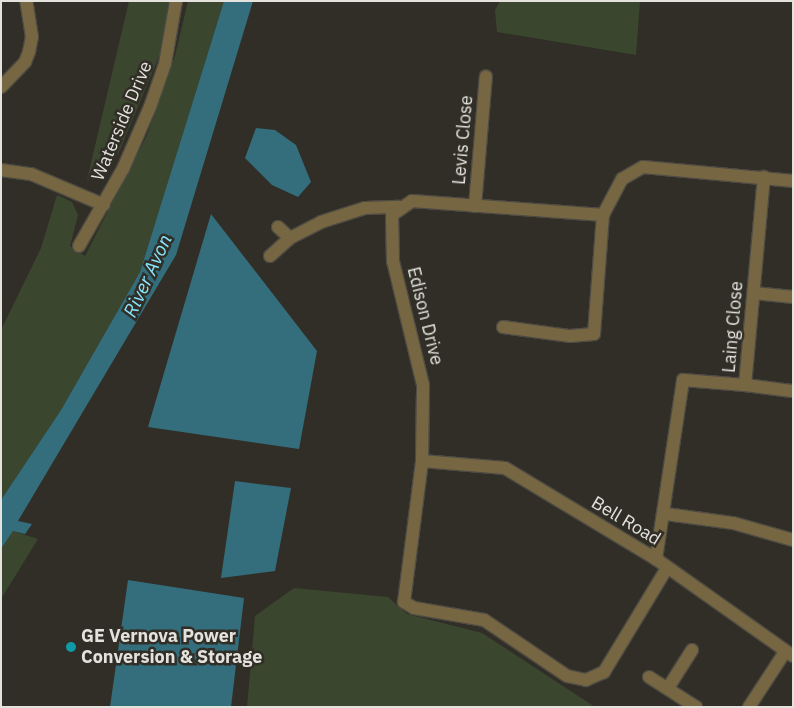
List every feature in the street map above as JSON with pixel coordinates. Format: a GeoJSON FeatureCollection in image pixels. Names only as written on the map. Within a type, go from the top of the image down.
{"type":"FeatureCollection","features":[{"type":"Feature","properties":{"kind":"street"},"geometry":{"type":"LineString","coordinates":[[1,87],[25,62],[29,52],[32,37],[26,1]]}},
{"type":"Feature","properties":{"kind":"street","name":"Waterside Drive"},"geometry":{"type":"LineString","coordinates":[[79,246],[104,205],[159,82],[176,1]]}},
{"type":"Feature","properties":{"kind":"street","name":"Levis Close"},"geometry":{"type":"LineString","coordinates":[[476,206],[486,76]]}},
{"type":"Feature","properties":{"kind":"street"},"geometry":{"type":"LineString","coordinates":[[503,327],[570,336],[594,334],[603,215],[622,179],[643,167],[793,181]]}},
{"type":"Feature","properties":{"kind":"street"},"geometry":{"type":"LineString","coordinates":[[1,170],[31,174],[104,205]]}},
{"type":"Feature","properties":{"kind":"street","name":"Laing Close"},"geometry":{"type":"LineString","coordinates":[[656,559],[666,514],[683,380],[745,385],[764,177]]}},
{"type":"Feature","properties":{"kind":"street"},"geometry":{"type":"LineString","coordinates":[[270,256],[290,238],[365,208],[399,207],[412,201],[603,215]]}},
{"type":"Feature","properties":{"kind":"street","name":"Edison Drive"},"geometry":{"type":"LineString","coordinates":[[399,207],[392,215],[393,261],[420,360],[422,461],[404,602],[414,608],[484,620],[567,676],[586,680],[604,672],[667,568]]}},
{"type":"Feature","properties":{"kind":"street"},"geometry":{"type":"LineString","coordinates":[[278,227],[290,238]]}},
{"type":"Feature","properties":{"kind":"street"},"geometry":{"type":"LineString","coordinates":[[754,293],[793,297]]}},
{"type":"Feature","properties":{"kind":"street"},"geometry":{"type":"LineString","coordinates":[[745,385],[792,391]]}},
{"type":"Feature","properties":{"kind":"street","name":"Bell Road"},"geometry":{"type":"LineString","coordinates":[[422,461],[505,468],[656,559],[789,654]]}},
{"type":"Feature","properties":{"kind":"street"},"geometry":{"type":"LineString","coordinates":[[666,514],[733,523],[793,540]]}},
{"type":"Feature","properties":{"kind":"street"},"geometry":{"type":"LineString","coordinates":[[668,688],[692,650]]}},
{"type":"Feature","properties":{"kind":"street"},"geometry":{"type":"LineString","coordinates":[[749,707],[789,654]]}},
{"type":"Feature","properties":{"kind":"street"},"geometry":{"type":"LineString","coordinates":[[649,677],[696,707]]}},
{"type":"Feature","properties":{"kind":"green space"},"geometry":{"type":"Polygon","coordinates":[[[129,1],[169,1],[165,42],[119,152],[99,177],[87,180],[129,1]]]}},
{"type":"Feature","properties":{"kind":"green space"},"geometry":{"type":"Polygon","coordinates":[[[188,1],[224,1],[140,272],[61,410],[1,500],[1,330],[41,248],[57,195],[72,202],[78,215],[70,246],[85,256],[147,135],[175,56],[188,1]]]}},
{"type":"Feature","properties":{"kind":"green space"},"geometry":{"type":"Polygon","coordinates":[[[500,1],[640,1],[636,55],[497,32],[495,10],[500,1]]]}},
{"type":"Feature","properties":{"kind":"green space"},"geometry":{"type":"Polygon","coordinates":[[[13,531],[38,539],[1,599],[1,549],[13,531]]]}},
{"type":"Feature","properties":{"kind":"green space"},"geometry":{"type":"Polygon","coordinates":[[[294,588],[388,597],[407,614],[482,633],[595,707],[247,707],[255,616],[294,588]]]}},
{"type":"Feature","properties":{"kind":"water","name":"River Avon"},"geometry":{"type":"Polygon","coordinates":[[[224,1],[253,1],[176,255],[18,521],[32,524],[25,534],[13,531],[1,549],[1,500],[61,410],[140,272],[224,1]]]}},
{"type":"Feature","properties":{"kind":"water"},"geometry":{"type":"Polygon","coordinates":[[[256,128],[275,130],[296,145],[311,182],[298,197],[272,185],[245,158],[256,128]]]}},
{"type":"Feature","properties":{"kind":"water"},"geometry":{"type":"Polygon","coordinates":[[[211,214],[317,351],[299,449],[148,427],[211,214]]]}},
{"type":"Feature","properties":{"kind":"water"},"geometry":{"type":"Polygon","coordinates":[[[235,481],[291,488],[275,571],[221,578],[235,481]]]}},
{"type":"Feature","properties":{"kind":"water"},"geometry":{"type":"Polygon","coordinates":[[[128,580],[244,598],[231,707],[110,707],[128,580]]]}},
{"type":"Feature","properties":{"kind":"place","name":"GE Vernova Power Conversion & Storage"},"geometry":{"type":"Point","coordinates":[71,647]}}]}
